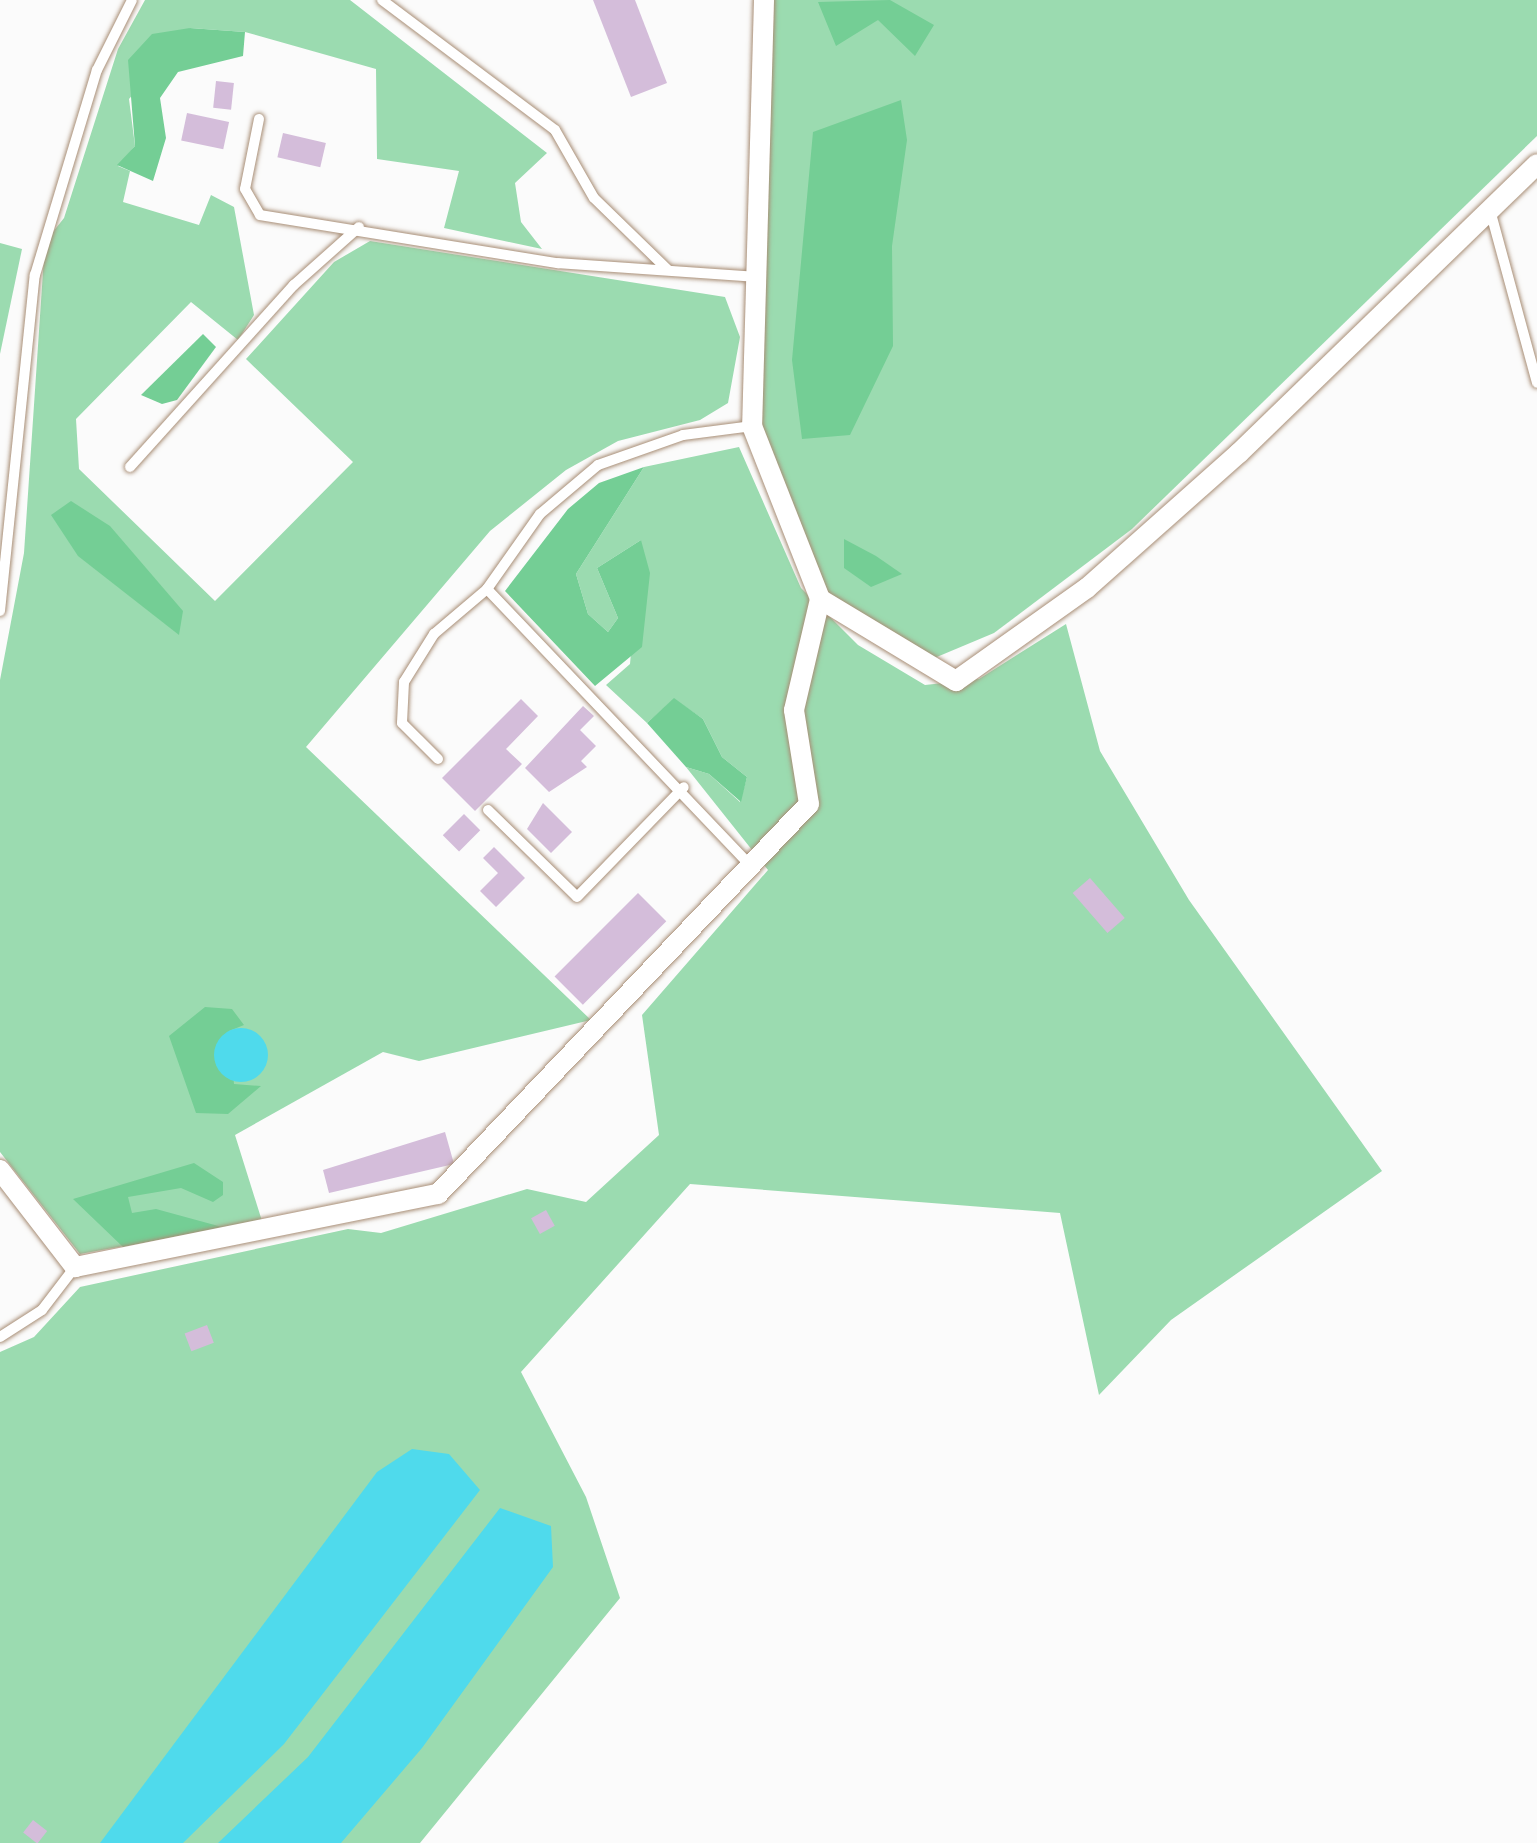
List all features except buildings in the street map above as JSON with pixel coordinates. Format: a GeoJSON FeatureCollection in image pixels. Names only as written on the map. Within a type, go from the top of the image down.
{"type":"FeatureCollection","features":[{"type":"Feature","properties":{"kind":"street"},"geometry":{"type":"LineString","coordinates":[[0,1170],[75,1267],[438,1194],[747,862],[809,804],[794,710],[820,599],[752,426],[764,0]]}},
{"type":"Feature","properties":{"kind":"street"},"geometry":{"type":"LineString","coordinates":[[820,599],[956,682],[1086,588],[1537,164]]}},
{"type":"Feature","properties":{"kind":"lane"},"geometry":{"type":"LineString","coordinates":[[0,611],[35,275],[97,70],[132,0]]}},
{"type":"Feature","properties":{"kind":"lane"},"geometry":{"type":"LineString","coordinates":[[382,0],[555,130],[594,198],[669,271]]}},
{"type":"Feature","properties":{"kind":"lane"},"geometry":{"type":"LineString","coordinates":[[259,119],[245,188],[260,215],[359,227],[558,263],[758,278]]}},
{"type":"Feature","properties":{"kind":"lane"},"geometry":{"type":"LineString","coordinates":[[1490,210],[1537,383]]}},
{"type":"Feature","properties":{"kind":"lane"},"geometry":{"type":"LineString","coordinates":[[130,467],[294,286],[359,227]]}},
{"type":"Feature","properties":{"kind":"lane"},"geometry":{"type":"LineString","coordinates":[[438,759],[402,723],[404,682],[434,634],[487,589],[540,514],[598,465],[684,436],[752,426]]}},
{"type":"Feature","properties":{"kind":"lane"},"geometry":{"type":"LineString","coordinates":[[487,589],[684,787],[747,862]]}},
{"type":"Feature","properties":{"kind":"lane"},"geometry":{"type":"LineString","coordinates":[[488,810],[577,897],[684,787]]}},
{"type":"Feature","properties":{"kind":"lane"},"geometry":{"type":"LineString","coordinates":[[0,1337],[42,1310],[75,1267]]}},
{"type":"Feature","properties":{"kind":"green space"},"geometry":{"type":"Polygon","coordinates":[[[145,0],[350,0],[547,153],[515,183],[521,222],[542,249],[444,228],[459,171],[377,159],[376,69],[245,32],[190,28],[129,99],[135,146],[118,166],[130,171],[123,202],[199,225],[211,195],[234,207],[254,315],[238,340],[191,302],[76,419],[79,469],[215,601],[353,462],[246,359],[334,262],[370,241],[725,297],[740,337],[728,403],[700,420],[618,441],[566,470],[490,531],[306,747],[591,1020],[419,1061],[383,1052],[235,1135],[262,1221],[80,1254],[0,1152],[0,680],[24,553],[45,242],[64,218],[118,49],[145,0]]]}},
{"type":"Feature","properties":{"kind":"green space"},"geometry":{"type":"Polygon","coordinates":[[[774,0],[1537,0],[1537,136],[1132,529],[994,633],[932,659],[826,593],[760,425],[774,0]]]}},
{"type":"Feature","properties":{"kind":"green space"},"geometry":{"type":"Polygon","coordinates":[[[890,0],[934,25],[915,56],[878,20],[836,46],[818,2],[890,0]]]}},
{"type":"Feature","properties":{"kind":"green space"},"geometry":{"type":"Polygon","coordinates":[[[190,28],[245,32],[243,56],[178,72],[160,98],[166,138],[153,181],[117,165],[135,146],[128,60],[152,34],[190,28]]]}},
{"type":"Feature","properties":{"kind":"green space"},"geometry":{"type":"Polygon","coordinates":[[[901,100],[907,140],[892,246],[893,346],[850,435],[802,439],[792,360],[813,132],[901,100]]]}},
{"type":"Feature","properties":{"kind":"green space"},"geometry":{"type":"Polygon","coordinates":[[[0,243],[22,249],[0,354],[0,243]]]}},
{"type":"Feature","properties":{"kind":"green space"},"geometry":{"type":"Polygon","coordinates":[[[203,334],[216,347],[177,400],[162,404],[141,395],[203,334]]]}},
{"type":"Feature","properties":{"kind":"green space"},"geometry":{"type":"Polygon","coordinates":[[[739,447],[801,588],[858,645],[925,685],[979,679],[1066,624],[1100,751],[1189,900],[1382,1171],[1171,1320],[1099,1395],[1060,1213],[690,1184],[521,1372],[586,1497],[620,1598],[420,1843],[0,1843],[0,1352],[34,1337],[80,1287],[348,1229],[381,1233],[527,1189],[586,1202],[659,1135],[642,1015],[768,870],[686,767],[709,774],[740,802],[747,777],[722,757],[703,719],[674,699],[647,723],[606,685],[630,664],[641,540],[597,568],[618,618],[608,632],[588,614],[576,574],[644,467],[739,447]]]}},
{"type":"Feature","properties":{"kind":"green space"},"geometry":{"type":"Polygon","coordinates":[[[644,467],[576,574],[588,614],[608,632],[618,618],[597,568],[641,540],[650,573],[642,647],[595,686],[505,591],[568,509],[599,483],[644,467]]]}},
{"type":"Feature","properties":{"kind":"green space"},"geometry":{"type":"Polygon","coordinates":[[[71,501],[110,526],[183,611],[179,635],[78,556],[51,515],[71,501]]]}},
{"type":"Feature","properties":{"kind":"green space"},"geometry":{"type":"Polygon","coordinates":[[[844,539],[902,574],[871,587],[844,568],[844,539]]]}},
{"type":"Feature","properties":{"kind":"green space"},"geometry":{"type":"Polygon","coordinates":[[[674,698],[703,719],[722,757],[747,777],[741,802],[709,774],[686,767],[647,723],[674,698]]]}},
{"type":"Feature","properties":{"kind":"green space"},"geometry":{"type":"Polygon","coordinates":[[[205,1007],[232,1009],[244,1025],[229,1031],[234,1084],[261,1086],[228,1114],[196,1113],[169,1036],[205,1007]]]}},
{"type":"Feature","properties":{"kind":"green space"},"geometry":{"type":"Polygon","coordinates":[[[194,1163],[223,1182],[223,1195],[213,1202],[181,1188],[128,1197],[132,1213],[156,1209],[222,1227],[123,1247],[73,1199],[194,1163]]]}},
{"type":"Feature","properties":{"kind":"water"},"geometry":{"type":"Polygon","coordinates":[[[241,1028],[260,1036],[268,1055],[260,1074],[241,1082],[222,1074],[214,1055],[222,1036],[241,1028]]]}},
{"type":"Feature","properties":{"kind":"water"},"geometry":{"type":"Polygon","coordinates":[[[412,1449],[449,1454],[480,1490],[284,1744],[183,1843],[100,1843],[377,1472],[412,1449]]]}},
{"type":"Feature","properties":{"kind":"water"},"geometry":{"type":"Polygon","coordinates":[[[500,1508],[551,1526],[553,1567],[422,1748],[341,1843],[218,1843],[308,1757],[500,1508]]]}}]}
